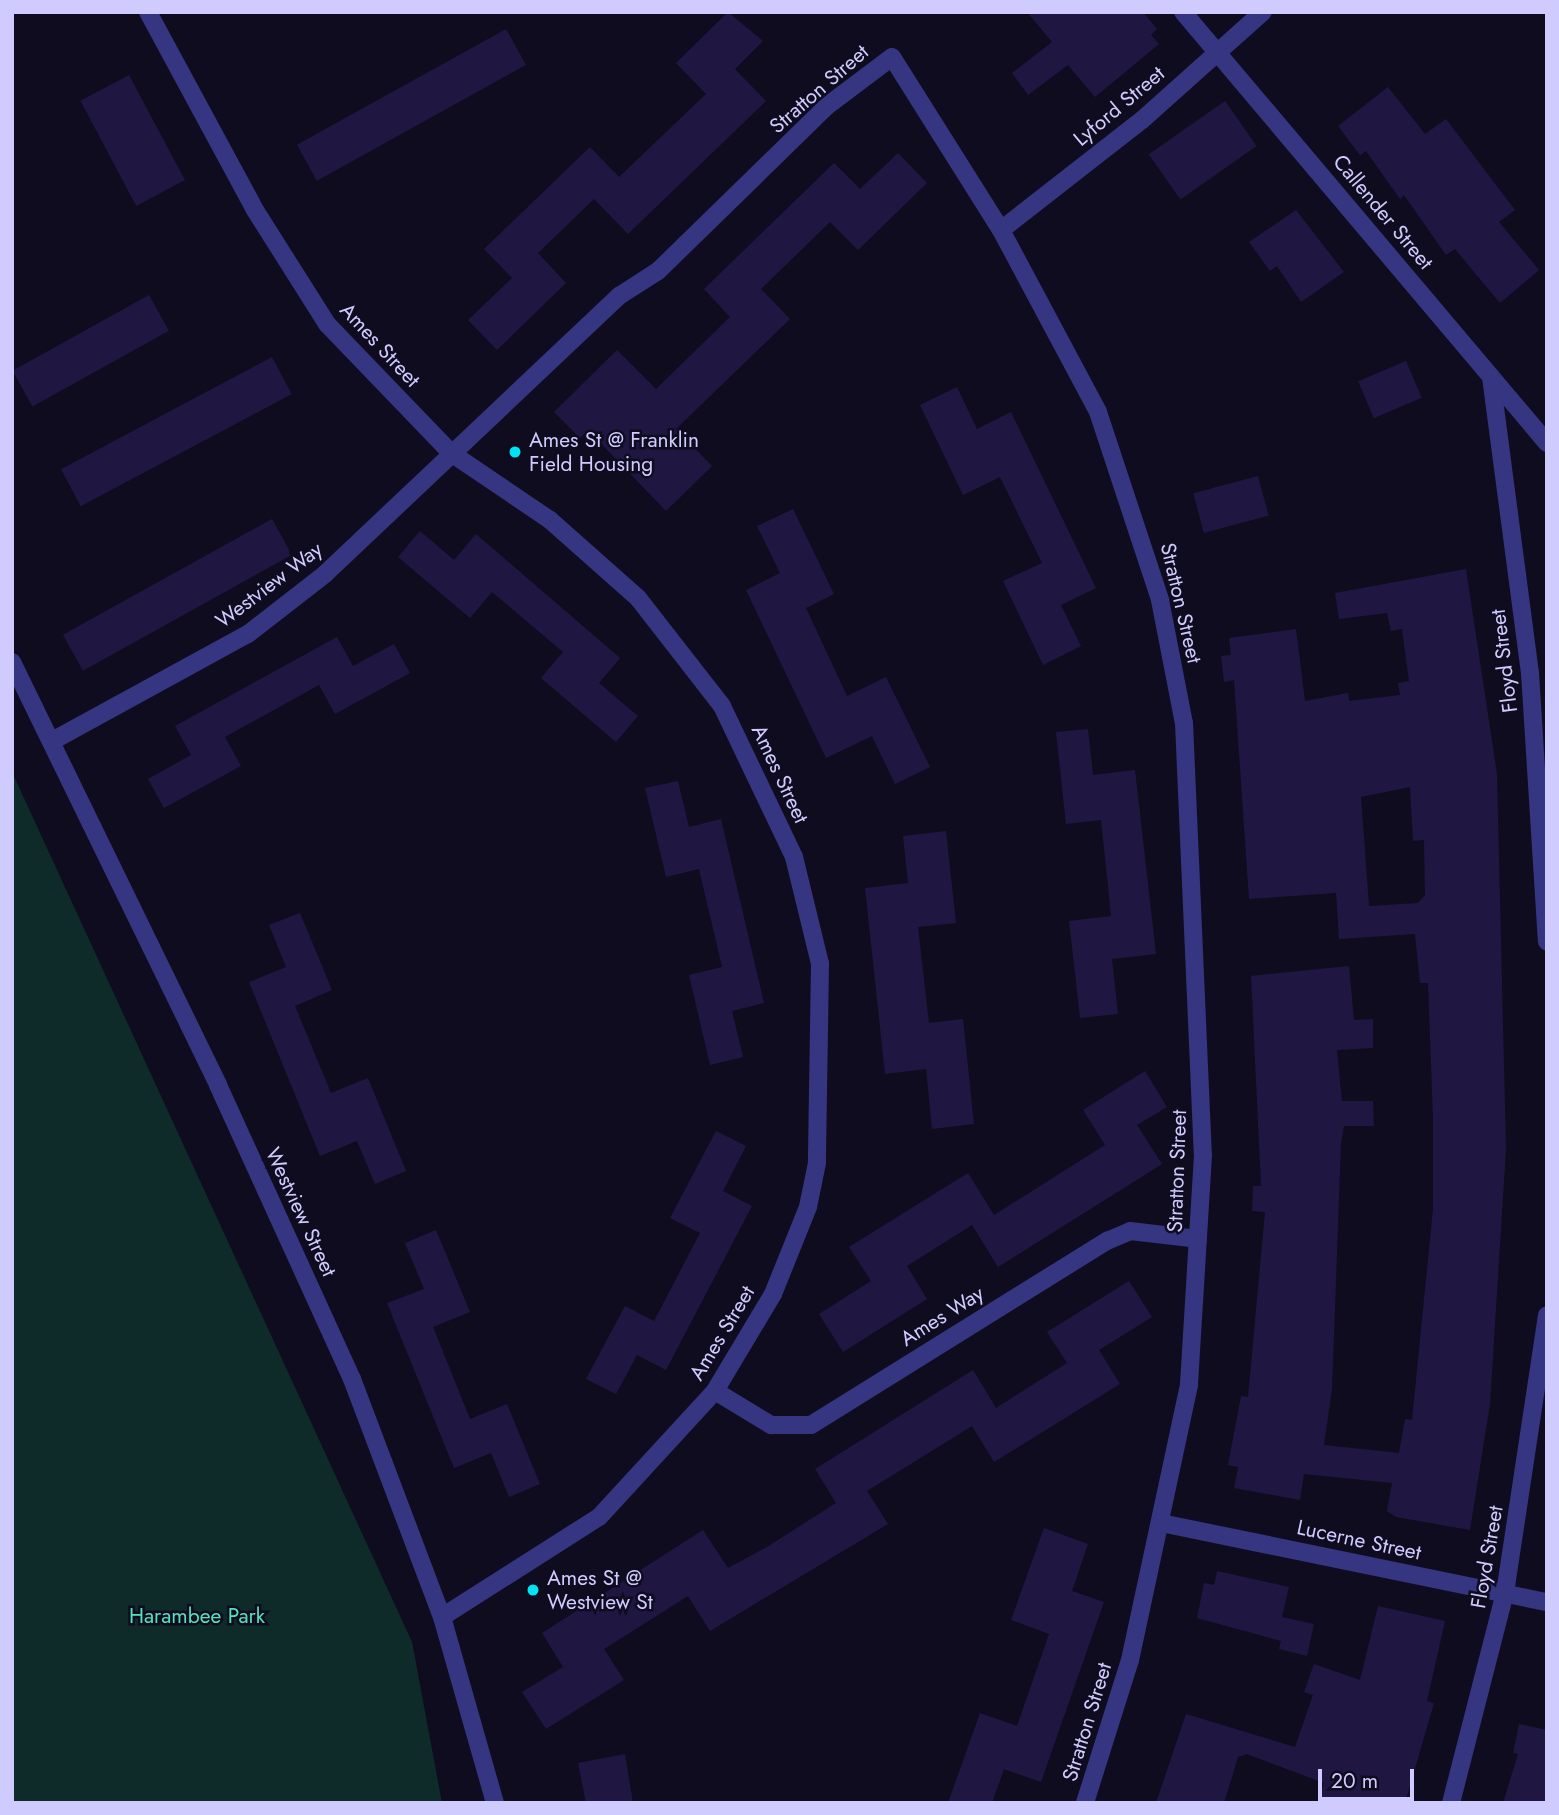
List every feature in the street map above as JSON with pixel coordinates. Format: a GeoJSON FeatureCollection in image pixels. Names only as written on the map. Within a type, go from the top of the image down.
{"type":"FeatureCollection","features":[{"type":"Feature","properties":{"kind":"street","name":"Ames Street"},"geometry":{"type":"LineString","coordinates":[[148,12],[315,307],[451,453],[550,520],[638,598],[722,706],[794,857],[820,964],[817,1163],[808,1207],[773,1294],[715,1391],[599,1517],[442,1617]]}},
{"type":"Feature","properties":{"kind":"street","name":"Callender Street"},"geometry":{"type":"LineString","coordinates":[[1184,12],[1547,443]]}},
{"type":"Feature","properties":{"kind":"street","name":"Lyford Street"},"geometry":{"type":"LineString","coordinates":[[1001,230],[1142,121],[1215,52],[1263,12]]}},
{"type":"Feature","properties":{"kind":"street","name":"Stratton Street"},"geometry":{"type":"LineString","coordinates":[[451,453],[619,296],[658,271],[827,106],[891,57],[1001,230],[1098,412],[1132,502],[1168,641],[1184,723],[1195,874],[1203,1154],[1189,1385],[1130,1660],[1085,1803]]}},
{"type":"Feature","properties":{"kind":"street","name":"Floyd Street"},"geometry":{"type":"LineString","coordinates":[[1491,377],[1530,673],[1547,942]]}},
{"type":"Feature","properties":{"kind":"street","name":"Westview Way"},"geometry":{"type":"LineString","coordinates":[[54,740],[248,634],[325,574],[451,453]]}},
{"type":"Feature","properties":{"kind":"street","name":"Westview Street"},"geometry":{"type":"LineString","coordinates":[[12,662],[54,740],[352,1379],[442,1617],[495,1803]]}},
{"type":"Feature","properties":{"kind":"street","name":"Ames Way"},"geometry":{"type":"LineString","coordinates":[[715,1391],[771,1425],[811,1425],[1107,1241],[1130,1231],[1198,1239]]}},
{"type":"Feature","properties":{"kind":"street","name":"Floyd Street"},"geometry":{"type":"LineString","coordinates":[[1451,1803],[1505,1593],[1547,1315]]}},
{"type":"Feature","properties":{"kind":"street","name":"Lucerne Street"},"geometry":{"type":"LineString","coordinates":[[1161,1523],[1547,1602]]}},
{"type":"Feature","properties":{"kind":"green space","name":"Harambee Park"},"geometry":{"type":"Polygon","coordinates":[[[12,772],[412,1642],[442,1803],[12,1803],[12,772]]]}},
{"type":"Feature","properties":{"kind":"building"},"geometry":{"type":"Polygon","coordinates":[[[728,12],[763,41],[735,69],[766,101],[628,234],[594,199],[538,253],[566,283],[497,350],[468,320],[512,278],[484,249],[590,147],[619,177],[706,94],[676,63],[728,12]]]}},
{"type":"Feature","properties":{"kind":"building"},"geometry":{"type":"Polygon","coordinates":[[[1027,12],[1143,12],[1157,29],[1151,35],[1159,44],[1095,97],[1068,65],[1028,95],[1012,73],[1052,42],[1027,12]]]}},
{"type":"Feature","properties":{"kind":"building"},"geometry":{"type":"Polygon","coordinates":[[[506,29],[526,65],[317,181],[297,145],[506,29]]]}},
{"type":"Feature","properties":{"kind":"building"},"geometry":{"type":"Polygon","coordinates":[[[129,75],[185,180],[136,206],[80,101],[129,75]]]}},
{"type":"Feature","properties":{"kind":"building"},"geometry":{"type":"Polygon","coordinates":[[[1388,87],[1425,134],[1446,119],[1515,210],[1499,222],[1539,270],[1500,303],[1455,249],[1446,255],[1404,195],[1400,199],[1366,151],[1360,155],[1338,126],[1388,87]]]}},
{"type":"Feature","properties":{"kind":"building"},"geometry":{"type":"Polygon","coordinates":[[[1225,101],[1257,146],[1180,199],[1149,154],[1225,101]]]}},
{"type":"Feature","properties":{"kind":"building"},"geometry":{"type":"Polygon","coordinates":[[[898,153],[927,183],[858,250],[830,222],[761,289],[790,319],[676,429],[712,466],[666,511],[588,430],[580,438],[554,412],[617,350],[656,389],[730,317],[704,289],[834,163],[860,189],[898,153]]]}},
{"type":"Feature","properties":{"kind":"building"},"geometry":{"type":"Polygon","coordinates":[[[1296,210],[1344,272],[1301,302],[1277,266],[1270,271],[1249,242],[1296,210]]]}},
{"type":"Feature","properties":{"kind":"building"},"geometry":{"type":"Polygon","coordinates":[[[149,295],[169,331],[32,406],[13,371],[149,295]]]}},
{"type":"Feature","properties":{"kind":"building"},"geometry":{"type":"Polygon","coordinates":[[[272,357],[292,394],[81,506],[61,469],[272,357]]]}},
{"type":"Feature","properties":{"kind":"building"},"geometry":{"type":"Polygon","coordinates":[[[1406,361],[1422,398],[1374,418],[1358,381],[1406,361]]]}},
{"type":"Feature","properties":{"kind":"building"},"geometry":{"type":"Polygon","coordinates":[[[957,387],[977,429],[1011,412],[1096,588],[1061,605],[1081,646],[1043,665],[1003,581],[1042,563],[1000,477],[963,495],[920,405],[957,387]]]}},
{"type":"Feature","properties":{"kind":"building"},"geometry":{"type":"Polygon","coordinates":[[[1258,476],[1269,516],[1204,533],[1193,493],[1258,476]]]}},
{"type":"Feature","properties":{"kind":"building"},"geometry":{"type":"Polygon","coordinates":[[[793,509],[834,594],[806,608],[847,696],[886,677],[930,767],[895,784],[872,736],[826,758],[746,590],[780,573],[757,526],[793,509]]]}},
{"type":"Feature","properties":{"kind":"building"},"geometry":{"type":"Polygon","coordinates":[[[272,519],[292,555],[83,671],[63,635],[272,519]]]}},
{"type":"Feature","properties":{"kind":"building"},"geometry":{"type":"Polygon","coordinates":[[[420,531],[454,560],[476,534],[620,658],[599,683],[638,716],[616,742],[541,678],[563,652],[492,592],[470,618],[398,557],[420,531]]]}},
{"type":"Feature","properties":{"kind":"building"},"geometry":{"type":"Polygon","coordinates":[[[1466,569],[1497,774],[1506,1149],[1490,1404],[1470,1530],[1396,1517],[1387,1511],[1392,1483],[1304,1474],[1300,1500],[1234,1488],[1238,1467],[1228,1465],[1241,1396],[1248,1397],[1265,1212],[1252,1211],[1253,1186],[1261,1186],[1251,976],[1349,966],[1354,1020],[1373,1019],[1373,1048],[1337,1050],[1342,1101],[1373,1101],[1374,1126],[1344,1126],[1341,1144],[1332,1389],[1324,1445],[1399,1453],[1405,1419],[1412,1420],[1433,1209],[1428,983],[1420,983],[1415,934],[1339,939],[1336,893],[1249,899],[1234,680],[1224,682],[1221,656],[1231,655],[1229,638],[1296,629],[1305,701],[1348,693],[1349,701],[1400,695],[1398,683],[1409,681],[1402,629],[1391,631],[1387,613],[1339,619],[1335,593],[1466,569]],[[1410,787],[1361,797],[1369,906],[1418,903],[1425,895],[1424,840],[1413,841],[1410,787]]]}},
{"type":"Feature","properties":{"kind":"building"},"geometry":{"type":"Polygon","coordinates":[[[337,637],[353,666],[394,644],[410,673],[335,714],[319,685],[225,737],[241,766],[164,808],[148,779],[191,755],[175,726],[337,637]]]}},
{"type":"Feature","properties":{"kind":"building"},"geometry":{"type":"Polygon","coordinates":[[[1088,729],[1093,775],[1135,770],[1156,954],[1112,959],[1118,1014],[1080,1018],[1069,921],[1111,916],[1101,820],[1066,824],[1056,732],[1088,729]]]}},
{"type":"Feature","properties":{"kind":"building"},"geometry":{"type":"Polygon","coordinates":[[[678,781],[689,827],[721,819],[764,1003],[732,1011],[743,1057],[710,1065],[689,975],[722,967],[699,869],[666,877],[645,788],[678,781]]]}},
{"type":"Feature","properties":{"kind":"building"},"geometry":{"type":"Polygon","coordinates":[[[946,831],[956,923],[918,927],[929,1023],[963,1019],[974,1124],[932,1129],[926,1069],[885,1074],[865,888],[908,883],[903,836],[946,831]]]}},
{"type":"Feature","properties":{"kind":"building"},"geometry":{"type":"Polygon","coordinates":[[[300,913],[332,990],[295,1006],[331,1093],[368,1078],[406,1171],[375,1184],[357,1141],[320,1156],[249,982],[286,967],[269,925],[300,913]]]}},
{"type":"Feature","properties":{"kind":"building"},"geometry":{"type":"Polygon","coordinates":[[[1145,1071],[1167,1107],[1137,1125],[1162,1164],[998,1267],[972,1225],[907,1266],[927,1299],[843,1352],[819,1314],[871,1281],[849,1247],[968,1173],[994,1215],[1105,1145],[1083,1110],[1145,1071]]]}},
{"type":"Feature","properties":{"kind":"building"},"geometry":{"type":"Polygon","coordinates":[[[716,1131],[746,1146],[723,1191],[752,1206],[666,1370],[637,1355],[616,1394],[586,1379],[625,1306],[654,1321],[700,1233],[670,1218],[716,1131]]]}},
{"type":"Feature","properties":{"kind":"building"},"geometry":{"type":"Polygon","coordinates":[[[436,1230],[470,1312],[433,1327],[470,1419],[507,1404],[540,1484],[509,1497],[491,1453],[454,1468],[387,1303],[424,1289],[405,1243],[436,1230]]]}},
{"type":"Feature","properties":{"kind":"building"},"geometry":{"type":"Polygon","coordinates":[[[1129,1281],[1152,1317],[1099,1350],[1120,1384],[994,1462],[972,1426],[867,1491],[888,1524],[710,1631],[688,1596],[604,1649],[624,1680],[546,1729],[522,1692],[563,1667],[542,1633],[703,1530],[728,1568],[767,1547],[836,1503],[815,1469],[973,1370],[996,1408],[1067,1363],[1047,1332],[1129,1281]]]}},
{"type":"Feature","properties":{"kind":"building"},"geometry":{"type":"Polygon","coordinates":[[[1044,1528],[1088,1544],[1072,1591],[1104,1602],[1041,1782],[1004,1769],[992,1803],[948,1803],[980,1713],[1017,1726],[1049,1634],[1011,1620],[1044,1528]]]}},
{"type":"Feature","properties":{"kind":"building"},"geometry":{"type":"Polygon","coordinates":[[[1217,1571],[1289,1587],[1282,1617],[1314,1624],[1307,1656],[1279,1649],[1281,1641],[1197,1618],[1204,1583],[1214,1585],[1217,1571]]]}},
{"type":"Feature","properties":{"kind":"building"},"geometry":{"type":"Polygon","coordinates":[[[1378,1606],[1445,1621],[1427,1701],[1434,1703],[1405,1803],[1318,1803],[1324,1783],[1247,1754],[1238,1757],[1224,1803],[1156,1803],[1186,1714],[1295,1747],[1313,1695],[1304,1692],[1314,1664],[1360,1680],[1378,1606]]]}},
{"type":"Feature","properties":{"kind":"building"},"geometry":{"type":"Polygon","coordinates":[[[1519,1724],[1547,1730],[1547,1803],[1503,1803],[1518,1754],[1513,1753],[1519,1724]]]}},
{"type":"Feature","properties":{"kind":"building"},"geometry":{"type":"Polygon","coordinates":[[[625,1754],[633,1803],[586,1803],[578,1763],[625,1754]]]}},
{"type":"Feature","properties":{"kind":"place","name":"Ames St @ Franklin Field Housing"},"geometry":{"type":"Point","coordinates":[515,452]}},
{"type":"Feature","properties":{"kind":"place","name":"Ames St @ Westview St"},"geometry":{"type":"Point","coordinates":[533,1590]}}]}
